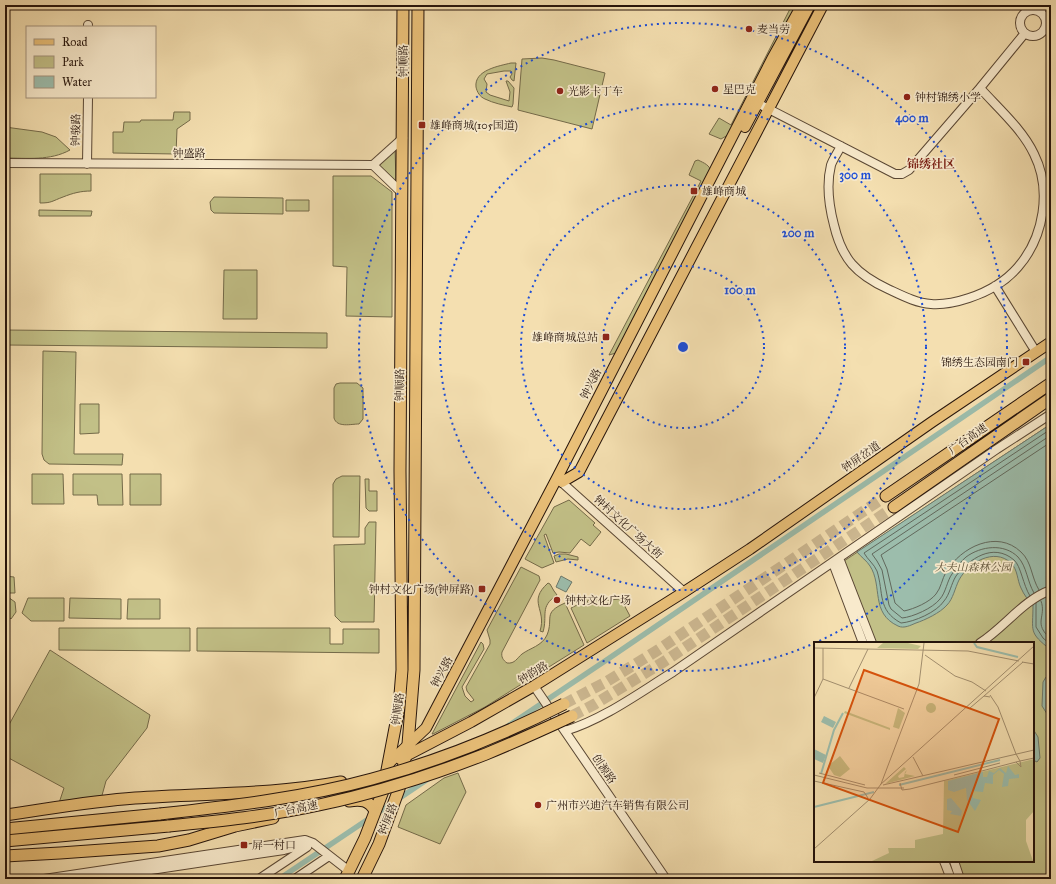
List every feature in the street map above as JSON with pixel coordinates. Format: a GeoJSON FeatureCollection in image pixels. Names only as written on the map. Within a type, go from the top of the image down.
{"type":"FeatureCollection","features":[{"type":"Feature","properties":{"kind":"highway","name":"钟顺路"},"geometry":{"type":"LineString","coordinates":[[388,764],[399,707],[402,670],[400,546],[403,5]]}},
{"type":"Feature","properties":{"kind":"highway","name":"钟顺路"},"geometry":{"type":"LineString","coordinates":[[406,757],[414,670],[418,5]]}},
{"type":"Feature","properties":{"kind":"highway","name":"广台高速"},"geometry":{"type":"LineString","coordinates":[[886,496],[1051,382]]}},
{"type":"Feature","properties":{"kind":"highway","name":"广台高速"},"geometry":{"type":"LineString","coordinates":[[894,507],[1051,398]]}},
{"type":"Feature","properties":{"kind":"highway"},"geometry":{"type":"LineString","coordinates":[[400,546],[415,548]]}},
{"type":"Feature","properties":{"kind":"highway","name":"广台高速"},"geometry":{"type":"LineString","coordinates":[[5,830],[232,806],[358,783],[410,768],[462,749],[564,704]]}},
{"type":"Feature","properties":{"kind":"highway","name":"广台高速"},"geometry":{"type":"LineString","coordinates":[[5,841],[223,821],[319,805],[390,787],[456,765],[487,754],[572,716]]}},
{"type":"Feature","properties":{"kind":"highway","name":"钟屏路"},"geometry":{"type":"LineString","coordinates":[[362,879],[379,844],[399,789],[406,757]]}},
{"type":"Feature","properties":{"kind":"highway"},"geometry":{"type":"LineString","coordinates":[[5,815],[133,798],[256,791],[321,785],[375,774],[388,764],[396,762],[401,765],[403,769]]}},
{"type":"Feature","properties":{"kind":"highway","name":"钟屏路"},"geometry":{"type":"LineString","coordinates":[[347,875],[365,838],[383,791],[388,764]]}},
{"type":"Feature","properties":{"kind":"highway"},"geometry":{"type":"LineString","coordinates":[[5,856],[158,846],[189,840],[235,826],[354,800],[365,800],[375,811]]}},
{"type":"Feature","properties":{"kind":"main road","name":"钟兴路"},"geometry":{"type":"LineString","coordinates":[[559,480],[765,72],[802,5]]}},
{"type":"Feature","properties":{"kind":"main road","name":"钟兴路"},"geometry":{"type":"LineString","coordinates":[[388,764],[426,728],[617,372],[757,103],[810,5]]}},
{"type":"Feature","properties":{"kind":"main road"},"geometry":{"type":"LineString","coordinates":[[559,480],[579,472],[823,5]]}},
{"type":"Feature","properties":{"kind":"main road","name":"钟屏岔道"},"geometry":{"type":"LineString","coordinates":[[684,592],[1051,342]]}},
{"type":"Feature","properties":{"kind":"main road","name":"钟韵路"},"geometry":{"type":"LineString","coordinates":[[388,764],[406,757],[536,689],[684,592]]}},
{"type":"Feature","properties":{"kind":"street"},"geometry":{"type":"LineString","coordinates":[[1038,10],[1042,12],[1046,20],[1044,29],[1038,35],[1028,35],[1024,33],[1020,22],[1023,14],[1030,10],[1038,10],[1048,5]]}},
{"type":"Feature","properties":{"kind":"street"},"geometry":{"type":"LineString","coordinates":[[757,103],[895,174],[902,174],[910,170],[980,88],[1024,33]]}},
{"type":"Feature","properties":{"kind":"street"},"geometry":{"type":"LineString","coordinates":[[841,146],[832,164],[828,198],[830,211],[840,244],[844,255],[852,264],[870,279],[897,293],[919,302],[944,304],[977,295],[995,286],[1017,269],[1032,246],[1043,214],[1043,191],[1039,165],[1028,144],[1014,124],[980,88]]}},
{"type":"Feature","properties":{"kind":"street","name":"钟骏路"},"geometry":{"type":"LineString","coordinates":[[87,164],[88,98]]}},
{"type":"Feature","properties":{"kind":"street"},"geometry":{"type":"LineString","coordinates":[[401,192],[373,165],[403,138]]}},
{"type":"Feature","properties":{"kind":"street","name":"钟盛路"},"geometry":{"type":"LineString","coordinates":[[5,163],[373,165]]}},
{"type":"Feature","properties":{"kind":"street"},"geometry":{"type":"LineString","coordinates":[[995,286],[1036,352]]}},
{"type":"Feature","properties":{"kind":"street"},"geometry":{"type":"LineString","coordinates":[[565,731],[588,722],[620,705],[666,676],[836,561],[997,449],[1051,414]]}},
{"type":"Feature","properties":{"kind":"street","name":"钟村文化广场大街"},"geometry":{"type":"LineString","coordinates":[[559,480],[684,592]]}},
{"type":"Feature","properties":{"kind":"street"},"geometry":{"type":"LineString","coordinates":[[836,561],[870,642]]}},
{"type":"Feature","properties":{"kind":"street"},"geometry":{"type":"LineString","coordinates":[[981,642],[998,630],[1036,597],[1051,590]]}},
{"type":"Feature","properties":{"kind":"street","name":"创源路"},"geometry":{"type":"LineString","coordinates":[[536,689],[666,879]]}},
{"type":"Feature","properties":{"kind":"street"},"geometry":{"type":"LineString","coordinates":[[44,879],[305,840],[313,843],[327,854],[347,875]]}},
{"type":"Feature","properties":{"kind":"street"},"geometry":{"type":"LineString","coordinates":[[91,879],[284,850],[313,843]]}},
{"type":"Feature","properties":{"kind":"street"},"geometry":{"type":"LineString","coordinates":[[259,879],[313,843]]}},
{"type":"Feature","properties":{"kind":"street"},"geometry":{"type":"LineString","coordinates":[[295,879],[327,854]]}},
{"type":"Feature","properties":{"kind":"street"},"geometry":{"type":"LineString","coordinates":[[944,862],[951,879]]}},
{"type":"Feature","properties":{"kind":"street"},"geometry":{"type":"LineString","coordinates":[[954,862],[960,879]]}},
{"type":"Feature","properties":{"kind":"green space"},"geometry":{"type":"Polygon","coordinates":[[[792,5],[798,5],[728,135],[721,139],[709,134],[719,118],[731,125],[792,5]]]}},
{"type":"Feature","properties":{"kind":"green space","name":"光影卡丁车"},"geometry":{"type":"Polygon","coordinates":[[[542,58],[605,73],[592,129],[518,110],[522,59],[542,58]]]}},
{"type":"Feature","properties":{"kind":"green space"},"geometry":{"type":"Polygon","coordinates":[[[511,63],[516,63],[514,81],[510,77],[512,74],[511,71],[487,74],[484,79],[487,84],[486,92],[490,95],[509,101],[510,92],[506,81],[508,81],[514,88],[512,107],[491,102],[482,97],[476,87],[476,81],[479,76],[488,70],[511,63]]]}},
{"type":"Feature","properties":{"kind":"green space"},"geometry":{"type":"Polygon","coordinates":[[[174,112],[190,112],[190,120],[177,129],[176,154],[113,153],[113,132],[123,132],[124,122],[140,122],[141,120],[173,120],[174,112]]]}},
{"type":"Feature","properties":{"kind":"green space"},"geometry":{"type":"Polygon","coordinates":[[[5,127],[42,132],[56,137],[70,150],[62,154],[46,157],[5,158],[5,127]]]}},
{"type":"Feature","properties":{"kind":"green space"},"geometry":{"type":"Polygon","coordinates":[[[395,148],[396,182],[378,165],[395,148]]]}},
{"type":"Feature","properties":{"kind":"green space"},"geometry":{"type":"Polygon","coordinates":[[[698,160],[708,166],[711,172],[616,353],[609,355],[701,181],[689,175],[695,161],[698,160]]]}},
{"type":"Feature","properties":{"kind":"green space"},"geometry":{"type":"Polygon","coordinates":[[[40,174],[91,174],[91,191],[77,192],[50,202],[40,203],[40,174]]]}},
{"type":"Feature","properties":{"kind":"green space"},"geometry":{"type":"Polygon","coordinates":[[[333,176],[371,176],[392,192],[392,317],[346,316],[347,267],[333,266],[333,176]]]}},
{"type":"Feature","properties":{"kind":"green space"},"geometry":{"type":"Polygon","coordinates":[[[214,197],[283,198],[283,214],[214,213],[211,210],[210,202],[214,197]]]}},
{"type":"Feature","properties":{"kind":"green space"},"geometry":{"type":"Polygon","coordinates":[[[286,200],[309,200],[309,211],[286,211],[286,200]]]}},
{"type":"Feature","properties":{"kind":"green space"},"geometry":{"type":"Polygon","coordinates":[[[39,210],[92,211],[91,216],[39,216],[39,210]]]}},
{"type":"Feature","properties":{"kind":"green space"},"geometry":{"type":"Polygon","coordinates":[[[224,270],[257,270],[257,319],[223,319],[224,270]]]}},
{"type":"Feature","properties":{"kind":"green space"},"geometry":{"type":"Polygon","coordinates":[[[5,330],[327,333],[327,348],[5,345],[5,330]]]}},
{"type":"Feature","properties":{"kind":"green space"},"geometry":{"type":"Polygon","coordinates":[[[43,351],[76,352],[74,454],[123,454],[122,465],[49,464],[44,460],[42,454],[43,351]]]}},
{"type":"Feature","properties":{"kind":"green space"},"geometry":{"type":"Polygon","coordinates":[[[357,383],[363,388],[363,419],[359,424],[341,424],[334,418],[334,388],[336,384],[357,383]]]}},
{"type":"Feature","properties":{"kind":"green space"},"geometry":{"type":"Polygon","coordinates":[[[80,404],[99,404],[99,433],[80,434],[80,404]]]}},
{"type":"Feature","properties":{"kind":"green space","name":"大夫山森林公园"},"geometry":{"type":"Polygon","coordinates":[[[1051,424],[1051,879],[956,879],[949,862],[1034,862],[1034,642],[867,642],[838,565],[1051,424]]]}},
{"type":"Feature","properties":{"kind":"green space"},"geometry":{"type":"Polygon","coordinates":[[[32,474],[63,474],[64,504],[32,504],[32,474]]]}},
{"type":"Feature","properties":{"kind":"green space"},"geometry":{"type":"Polygon","coordinates":[[[73,474],[122,474],[123,505],[98,505],[97,495],[73,495],[73,474]]]}},
{"type":"Feature","properties":{"kind":"green space"},"geometry":{"type":"Polygon","coordinates":[[[130,474],[161,474],[161,505],[130,505],[130,474]]]}},
{"type":"Feature","properties":{"kind":"green space"},"geometry":{"type":"Polygon","coordinates":[[[342,476],[360,476],[359,537],[333,537],[333,484],[336,479],[342,476]]]}},
{"type":"Feature","properties":{"kind":"green space"},"geometry":{"type":"Polygon","coordinates":[[[365,479],[369,479],[369,491],[377,491],[377,511],[369,511],[366,508],[365,479]]]}},
{"type":"Feature","properties":{"kind":"green space"},"geometry":{"type":"Polygon","coordinates":[[[569,500],[595,523],[593,525],[601,532],[590,546],[581,539],[570,553],[553,553],[546,534],[544,535],[554,563],[542,568],[525,559],[554,507],[569,500]]]}},
{"type":"Feature","properties":{"kind":"green space"},"geometry":{"type":"Polygon","coordinates":[[[369,522],[376,522],[374,622],[341,622],[335,616],[334,545],[365,544],[365,528],[369,522]]]}},
{"type":"Feature","properties":{"kind":"green space"},"geometry":{"type":"Polygon","coordinates":[[[559,554],[578,557],[578,560],[568,559],[556,562],[554,556],[559,554]]]}},
{"type":"Feature","properties":{"kind":"green space"},"geometry":{"type":"Polygon","coordinates":[[[521,567],[539,576],[540,580],[502,652],[503,660],[507,663],[512,663],[522,654],[542,642],[545,639],[549,629],[551,613],[553,610],[565,603],[584,645],[485,707],[432,734],[481,642],[484,649],[462,687],[465,696],[471,702],[474,700],[467,691],[466,687],[490,644],[487,630],[521,567]]]}},
{"type":"Feature","properties":{"kind":"green space"},"geometry":{"type":"Polygon","coordinates":[[[5,576],[14,577],[15,593],[10,593],[5,588],[5,576]]]}},
{"type":"Feature","properties":{"kind":"green space"},"geometry":{"type":"Polygon","coordinates":[[[548,583],[557,595],[551,599],[546,607],[543,632],[540,631],[541,617],[538,601],[539,595],[548,583]]]}},
{"type":"Feature","properties":{"kind":"green space"},"geometry":{"type":"Polygon","coordinates":[[[5,595],[15,602],[16,612],[11,619],[5,614],[5,595]]]}},
{"type":"Feature","properties":{"kind":"green space"},"geometry":{"type":"Polygon","coordinates":[[[589,597],[590,598],[587,602],[590,604],[594,599],[601,601],[619,599],[622,601],[630,616],[587,643],[571,608],[589,597]]]}},
{"type":"Feature","properties":{"kind":"green space"},"geometry":{"type":"Polygon","coordinates":[[[28,598],[64,598],[64,621],[31,621],[22,613],[28,598]]]}},
{"type":"Feature","properties":{"kind":"green space"},"geometry":{"type":"Polygon","coordinates":[[[70,598],[121,599],[121,619],[69,618],[70,598]]]}},
{"type":"Feature","properties":{"kind":"green space"},"geometry":{"type":"Polygon","coordinates":[[[128,599],[160,599],[160,619],[127,619],[128,599]]]}},
{"type":"Feature","properties":{"kind":"green space"},"geometry":{"type":"Polygon","coordinates":[[[59,628],[190,628],[190,651],[59,650],[59,628]]]}},
{"type":"Feature","properties":{"kind":"green space"},"geometry":{"type":"Polygon","coordinates":[[[197,628],[330,628],[330,644],[343,644],[343,629],[379,629],[379,653],[197,651],[197,628]]]}},
{"type":"Feature","properties":{"kind":"green space"},"geometry":{"type":"Polygon","coordinates":[[[50,650],[150,715],[147,728],[106,781],[101,799],[59,803],[64,788],[5,756],[5,732],[50,650]]]}},
{"type":"Feature","properties":{"kind":"green space"},"geometry":{"type":"Polygon","coordinates":[[[458,773],[466,792],[440,844],[398,827],[406,805],[444,778],[458,773]]]}},
{"type":"Feature","properties":{"kind":"water"},"geometry":{"type":"Polygon","coordinates":[[[1051,424],[1051,650],[1035,635],[1033,631],[1033,605],[1022,591],[1013,566],[1004,558],[989,557],[975,563],[959,580],[949,603],[944,608],[924,620],[905,627],[900,627],[889,621],[880,607],[874,574],[869,564],[857,552],[1051,424]]]}},
{"type":"Feature","properties":{"kind":"water"},"geometry":{"type":"Polygon","coordinates":[[[561,576],[572,582],[566,592],[556,587],[561,576]]]}},
{"type":"Feature","properties":{"kind":"water"},"geometry":{"type":"Polygon","coordinates":[[[1046,677],[1051,679],[1051,720],[1042,706],[1043,682],[1046,677]]]}},
{"type":"Feature","properties":{"kind":"water"},"geometry":{"type":"Polygon","coordinates":[[[1034,731],[1038,737],[1040,758],[1037,762],[1034,760],[1034,731]]]}},
{"type":"Feature","properties":{"kind":"waterway"},"geometry":{"type":"LineString","coordinates":[[508,726],[1051,357]]}},
{"type":"Feature","properties":{"kind":"waterway"},"geometry":{"type":"LineString","coordinates":[[453,762],[471,750]]}},
{"type":"Feature","properties":{"kind":"waterway"},"geometry":{"type":"LineString","coordinates":[[279,879],[428,779]]}},
{"type":"Feature","properties":{"kind":"tunnel"},"geometry":{"type":"LineString","coordinates":[[564,704],[606,682],[658,650],[886,496]]}},
{"type":"Feature","properties":{"kind":"tunnel"},"geometry":{"type":"LineString","coordinates":[[572,716],[595,704],[665,661],[894,507]]}},
{"type":"Feature","properties":{"kind":"place","name":"麦当劳"},"geometry":{"type":"Point","coordinates":[749,29]}},
{"type":"Feature","properties":{"kind":"place","name":"星巴克"},"geometry":{"type":"Point","coordinates":[715,89]}},
{"type":"Feature","properties":{"kind":"place","name":"光影卡丁车"},"geometry":{"type":"Point","coordinates":[560,91]}},
{"type":"Feature","properties":{"kind":"place","name":"钟村锦绣小学"},"geometry":{"type":"Point","coordinates":[907,97]}},
{"type":"Feature","properties":{"kind":"place","name":"雄峰商城(105国道)"},"geometry":{"type":"Point","coordinates":[422,125]}},
{"type":"Feature","properties":{"kind":"place","name":"雄峰商城"},"geometry":{"type":"Point","coordinates":[694,191]}},
{"type":"Feature","properties":{"kind":"place","name":"雄峰商城总站"},"geometry":{"type":"Point","coordinates":[606,337]}},
{"type":"Feature","properties":{"kind":"place","name":"锦绣生态园南门"},"geometry":{"type":"Point","coordinates":[1026,362]}},
{"type":"Feature","properties":{"kind":"place","name":"钟村文化广场(钟屏路)"},"geometry":{"type":"Point","coordinates":[482,589]}},
{"type":"Feature","properties":{"kind":"place","name":"钟村文化广场"},"geometry":{"type":"Point","coordinates":[557,600]}},
{"type":"Feature","properties":{"kind":"place","name":"广州市兴迪汽车销售有限公司"},"geometry":{"type":"Point","coordinates":[538,805]}},
{"type":"Feature","properties":{"kind":"place","name":"屏一村口"},"geometry":{"type":"Point","coordinates":[244,845]}},
{"type":"Feature","properties":{"kind":"district","name":"锦绣社区"},"geometry":{"type":"Point","coordinates":[931,164]}}]}
